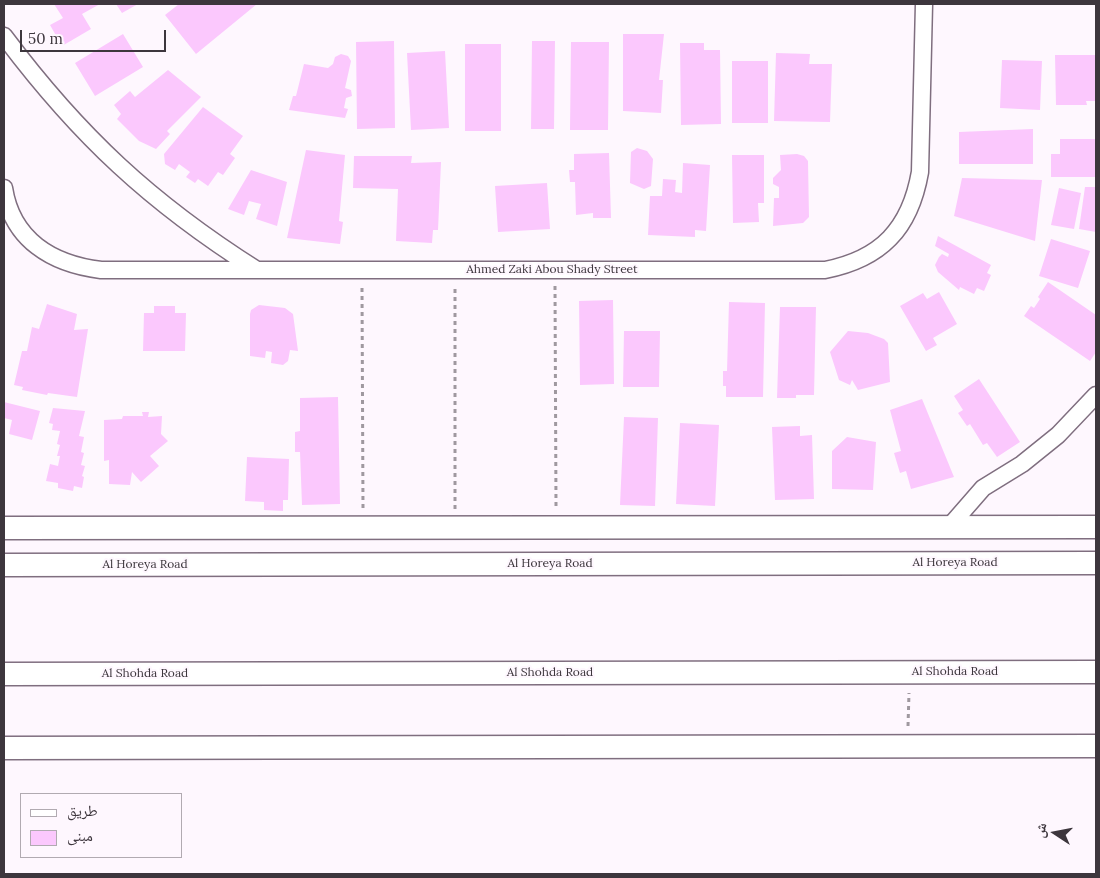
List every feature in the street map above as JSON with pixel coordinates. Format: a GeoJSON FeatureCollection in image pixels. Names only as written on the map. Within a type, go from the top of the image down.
{"type":"FeatureCollection","features":[{"type":"Feature","properties":{"kind":"street","name":"Ahmed Zaki Abou Shady Street"},"geometry":{"type":"LineString","coordinates":[[4,188],[6,199],[16,222],[32,242],[52,257],[76,267],[101,270],[825,270],[846,266],[865,258],[882,246],[897,231],[909,213],[916,193],[920,172],[924,4]]}},
{"type":"Feature","properties":{"kind":"street"},"geometry":{"type":"LineString","coordinates":[[4,36],[62,110],[128,176],[173,213],[257,270]]}},
{"type":"Feature","properties":{"kind":"street"},"geometry":{"type":"LineString","coordinates":[[949,527],[983,488],[1022,464],[1058,435],[1096,395]]}},
{"type":"Feature","properties":{"kind":"street"},"geometry":{"type":"LineString","coordinates":[[4,528],[1096,527]]}},
{"type":"Feature","properties":{"kind":"street","name":"Al Horeya Road"},"geometry":{"type":"LineString","coordinates":[[4,566],[1096,562]]}},
{"type":"Feature","properties":{"kind":"street","name":"Al Shohda Road"},"geometry":{"type":"LineString","coordinates":[[4,674],[1096,672]]}},
{"type":"Feature","properties":{"kind":"street"},"geometry":{"type":"LineString","coordinates":[[4,748],[1096,746]]}},
{"type":"Feature","properties":{"kind":"path"},"geometry":{"type":"LineString","coordinates":[[362,270],[364,527]]}},
{"type":"Feature","properties":{"kind":"path"},"geometry":{"type":"LineString","coordinates":[[455,270],[455,527]]}},
{"type":"Feature","properties":{"kind":"path"},"geometry":{"type":"LineString","coordinates":[[556,270],[556,527]]}},
{"type":"Feature","properties":{"kind":"path"},"geometry":{"type":"LineString","coordinates":[[908,746],[909,672]]}},
{"type":"Feature","properties":{"kind":"building"},"geometry":{"type":"Polygon","coordinates":[[[54,4],[100,4],[82,14],[91,29],[62,46],[50,25],[63,18],[54,4]]]}},
{"type":"Feature","properties":{"kind":"building"},"geometry":{"type":"Polygon","coordinates":[[[116,4],[138,4],[122,13],[116,4]]]}},
{"type":"Feature","properties":{"kind":"building"},"geometry":{"type":"Polygon","coordinates":[[[179,4],[257,4],[196,54],[165,15],[179,4]]]}},
{"type":"Feature","properties":{"kind":"building"},"geometry":{"type":"Polygon","coordinates":[[[123,34],[143,67],[95,96],[75,63],[123,34]]]}},
{"type":"Feature","properties":{"kind":"building"},"geometry":{"type":"Polygon","coordinates":[[[623,34],[664,34],[659,80],[663,80],[661,113],[623,111],[623,34]]]}},
{"type":"Feature","properties":{"kind":"building"},"geometry":{"type":"Polygon","coordinates":[[[394,41],[395,128],[357,129],[356,42],[394,41]]]}},
{"type":"Feature","properties":{"kind":"building"},"geometry":{"type":"Polygon","coordinates":[[[532,41],[555,41],[554,129],[531,129],[532,41]]]}},
{"type":"Feature","properties":{"kind":"building"},"geometry":{"type":"Polygon","coordinates":[[[571,42],[609,42],[608,130],[570,130],[571,42]]]}},
{"type":"Feature","properties":{"kind":"building"},"geometry":{"type":"Polygon","coordinates":[[[680,43],[704,43],[704,50],[720,50],[721,124],[681,125],[680,43]]]}},
{"type":"Feature","properties":{"kind":"building"},"geometry":{"type":"Polygon","coordinates":[[[465,44],[501,44],[501,131],[465,131],[465,44]]]}},
{"type":"Feature","properties":{"kind":"building"},"geometry":{"type":"Polygon","coordinates":[[[445,51],[449,128],[411,130],[407,53],[445,51]]]}},
{"type":"Feature","properties":{"kind":"building"},"geometry":{"type":"Polygon","coordinates":[[[776,53],[810,54],[809,64],[832,64],[830,122],[774,121],[776,53]]]}},
{"type":"Feature","properties":{"kind":"building"},"geometry":{"type":"Polygon","coordinates":[[[341,54],[348,56],[351,61],[345,88],[351,90],[352,96],[346,98],[344,108],[348,109],[345,118],[289,110],[293,96],[296,96],[304,64],[328,68],[333,64],[335,57],[341,54]]]}},
{"type":"Feature","properties":{"kind":"building"},"geometry":{"type":"Polygon","coordinates":[[[1055,55],[1096,55],[1096,101],[1086,101],[1087,105],[1056,105],[1055,55]]]}},
{"type":"Feature","properties":{"kind":"building"},"geometry":{"type":"Polygon","coordinates":[[[1002,60],[1042,61],[1040,110],[1000,108],[1002,60]]]}},
{"type":"Feature","properties":{"kind":"building"},"geometry":{"type":"Polygon","coordinates":[[[732,61],[768,61],[768,123],[732,123],[732,61]]]}},
{"type":"Feature","properties":{"kind":"building"},"geometry":{"type":"Polygon","coordinates":[[[168,70],[201,97],[167,131],[170,134],[156,149],[139,141],[117,119],[121,114],[114,105],[130,91],[135,97],[168,70]]]}},
{"type":"Feature","properties":{"kind":"building"},"geometry":{"type":"Polygon","coordinates":[[[203,107],[243,136],[230,154],[235,158],[223,175],[218,172],[208,186],[198,179],[195,183],[186,177],[190,172],[179,164],[175,170],[165,164],[164,154],[203,107]]]}},
{"type":"Feature","properties":{"kind":"building"},"geometry":{"type":"Polygon","coordinates":[[[1033,129],[1033,164],[959,164],[959,132],[1033,129]]]}},
{"type":"Feature","properties":{"kind":"building"},"geometry":{"type":"Polygon","coordinates":[[[1060,139],[1096,139],[1096,177],[1051,177],[1051,154],[1060,154],[1060,139]]]}},
{"type":"Feature","properties":{"kind":"building"},"geometry":{"type":"Polygon","coordinates":[[[637,148],[647,151],[653,159],[651,186],[644,189],[630,183],[631,152],[637,148]]]}},
{"type":"Feature","properties":{"kind":"building"},"geometry":{"type":"Polygon","coordinates":[[[306,150],[345,155],[339,221],[343,222],[340,244],[287,238],[306,150]]]}},
{"type":"Feature","properties":{"kind":"building"},"geometry":{"type":"Polygon","coordinates":[[[609,153],[611,218],[593,218],[593,213],[576,215],[575,182],[570,182],[569,170],[574,170],[574,154],[609,153]]]}},
{"type":"Feature","properties":{"kind":"building"},"geometry":{"type":"Polygon","coordinates":[[[797,154],[804,156],[808,161],[809,217],[803,223],[773,226],[774,198],[779,198],[779,187],[773,184],[773,178],[781,170],[780,155],[797,154]]]}},
{"type":"Feature","properties":{"kind":"building"},"geometry":{"type":"Polygon","coordinates":[[[732,155],[764,155],[764,203],[758,203],[759,222],[733,223],[732,155]]]}},
{"type":"Feature","properties":{"kind":"building"},"geometry":{"type":"Polygon","coordinates":[[[354,156],[412,156],[411,163],[441,162],[438,230],[433,230],[432,243],[396,241],[398,189],[353,188],[354,156]]]}},
{"type":"Feature","properties":{"kind":"building"},"geometry":{"type":"Polygon","coordinates":[[[683,163],[710,165],[706,231],[695,230],[695,237],[648,235],[650,196],[662,196],[663,179],[676,180],[675,192],[682,193],[683,163]]]}},
{"type":"Feature","properties":{"kind":"building"},"geometry":{"type":"Polygon","coordinates":[[[251,170],[287,182],[277,226],[256,219],[261,204],[249,201],[244,215],[228,209],[251,170]]]}},
{"type":"Feature","properties":{"kind":"building"},"geometry":{"type":"Polygon","coordinates":[[[962,178],[1042,180],[1035,241],[954,216],[962,178]]]}},
{"type":"Feature","properties":{"kind":"building"},"geometry":{"type":"Polygon","coordinates":[[[547,183],[550,229],[498,232],[495,186],[547,183]]]}},
{"type":"Feature","properties":{"kind":"building"},"geometry":{"type":"Polygon","coordinates":[[[1085,187],[1096,187],[1096,232],[1079,229],[1085,187]]]}},
{"type":"Feature","properties":{"kind":"building"},"geometry":{"type":"Polygon","coordinates":[[[1059,188],[1081,193],[1074,229],[1051,225],[1059,188]]]}},
{"type":"Feature","properties":{"kind":"building"},"geometry":{"type":"Polygon","coordinates":[[[938,236],[991,265],[987,273],[991,275],[984,291],[977,288],[974,294],[960,287],[959,290],[938,272],[935,265],[939,257],[942,254],[948,257],[949,254],[935,246],[938,236]]]}},
{"type":"Feature","properties":{"kind":"building"},"geometry":{"type":"Polygon","coordinates":[[[1051,239],[1090,251],[1078,288],[1039,276],[1051,239]]]}},
{"type":"Feature","properties":{"kind":"building"},"geometry":{"type":"Polygon","coordinates":[[[1048,282],[1096,315],[1096,352],[1090,361],[1024,316],[1031,306],[1034,308],[1040,299],[1038,297],[1048,282]]]}},
{"type":"Feature","properties":{"kind":"building"},"geometry":{"type":"Polygon","coordinates":[[[939,292],[957,324],[933,338],[937,345],[926,351],[900,306],[923,293],[927,299],[939,292]]]}},
{"type":"Feature","properties":{"kind":"building"},"geometry":{"type":"Polygon","coordinates":[[[613,300],[614,384],[580,385],[579,301],[613,300]]]}},
{"type":"Feature","properties":{"kind":"building"},"geometry":{"type":"Polygon","coordinates":[[[729,302],[765,303],[763,397],[726,397],[726,386],[723,386],[723,371],[727,371],[729,302]]]}},
{"type":"Feature","properties":{"kind":"building"},"geometry":{"type":"Polygon","coordinates":[[[47,304],[77,314],[74,330],[88,329],[77,397],[48,393],[47,395],[22,390],[23,387],[14,385],[22,351],[27,351],[32,327],[39,329],[47,304]]]}},
{"type":"Feature","properties":{"kind":"building"},"geometry":{"type":"Polygon","coordinates":[[[259,305],[285,308],[293,314],[298,351],[290,350],[288,361],[283,365],[271,363],[272,352],[266,351],[265,358],[250,356],[250,314],[251,310],[259,305]]]}},
{"type":"Feature","properties":{"kind":"building"},"geometry":{"type":"Polygon","coordinates":[[[154,306],[175,306],[175,313],[186,313],[185,351],[143,351],[144,313],[154,313],[154,306]]]}},
{"type":"Feature","properties":{"kind":"building"},"geometry":{"type":"Polygon","coordinates":[[[780,307],[816,307],[814,395],[796,395],[796,398],[777,398],[780,307]]]}},
{"type":"Feature","properties":{"kind":"building"},"geometry":{"type":"Polygon","coordinates":[[[624,331],[660,331],[659,387],[623,387],[624,331]]]}},
{"type":"Feature","properties":{"kind":"building"},"geometry":{"type":"Polygon","coordinates":[[[848,331],[868,333],[884,339],[888,343],[890,382],[858,390],[852,380],[850,385],[839,380],[830,352],[848,331]]]}},
{"type":"Feature","properties":{"kind":"building"},"geometry":{"type":"Polygon","coordinates":[[[979,379],[1020,442],[997,457],[987,443],[983,445],[970,424],[967,426],[958,413],[963,410],[954,396],[979,379]]]}},
{"type":"Feature","properties":{"kind":"building"},"geometry":{"type":"Polygon","coordinates":[[[338,397],[340,504],[302,505],[300,452],[295,452],[295,432],[300,431],[300,398],[338,397]]]}},
{"type":"Feature","properties":{"kind":"building"},"geometry":{"type":"Polygon","coordinates":[[[922,399],[954,477],[911,489],[906,471],[900,473],[894,453],[901,451],[890,410],[922,399]]]}},
{"type":"Feature","properties":{"kind":"building"},"geometry":{"type":"Polygon","coordinates":[[[4,402],[40,411],[32,440],[9,434],[12,420],[4,418],[4,402]]]}},
{"type":"Feature","properties":{"kind":"building"},"geometry":{"type":"Polygon","coordinates":[[[53,408],[85,411],[79,436],[84,437],[81,452],[84,453],[81,465],[85,466],[82,476],[84,477],[82,488],[74,486],[73,491],[58,488],[58,483],[46,481],[50,464],[58,466],[60,456],[57,456],[60,445],[57,444],[60,431],[52,430],[53,424],[49,423],[53,408]]]}},
{"type":"Feature","properties":{"kind":"building"},"geometry":{"type":"Polygon","coordinates":[[[142,412],[149,412],[148,417],[162,416],[161,434],[168,441],[150,456],[159,466],[141,482],[132,472],[130,485],[109,484],[109,460],[104,461],[104,420],[122,419],[123,416],[143,416],[142,412]]]}},
{"type":"Feature","properties":{"kind":"building"},"geometry":{"type":"Polygon","coordinates":[[[624,417],[658,418],[655,506],[620,505],[624,417]]]}},
{"type":"Feature","properties":{"kind":"building"},"geometry":{"type":"Polygon","coordinates":[[[680,423],[719,425],[715,506],[676,504],[680,423]]]}},
{"type":"Feature","properties":{"kind":"building"},"geometry":{"type":"Polygon","coordinates":[[[800,426],[800,436],[812,435],[814,499],[775,500],[772,427],[800,426]]]}},
{"type":"Feature","properties":{"kind":"building"},"geometry":{"type":"Polygon","coordinates":[[[847,437],[876,442],[873,490],[832,489],[832,451],[847,437]]]}},
{"type":"Feature","properties":{"kind":"building"},"geometry":{"type":"Polygon","coordinates":[[[247,457],[289,459],[288,500],[283,500],[283,511],[264,510],[264,502],[245,501],[247,457]]]}}]}
